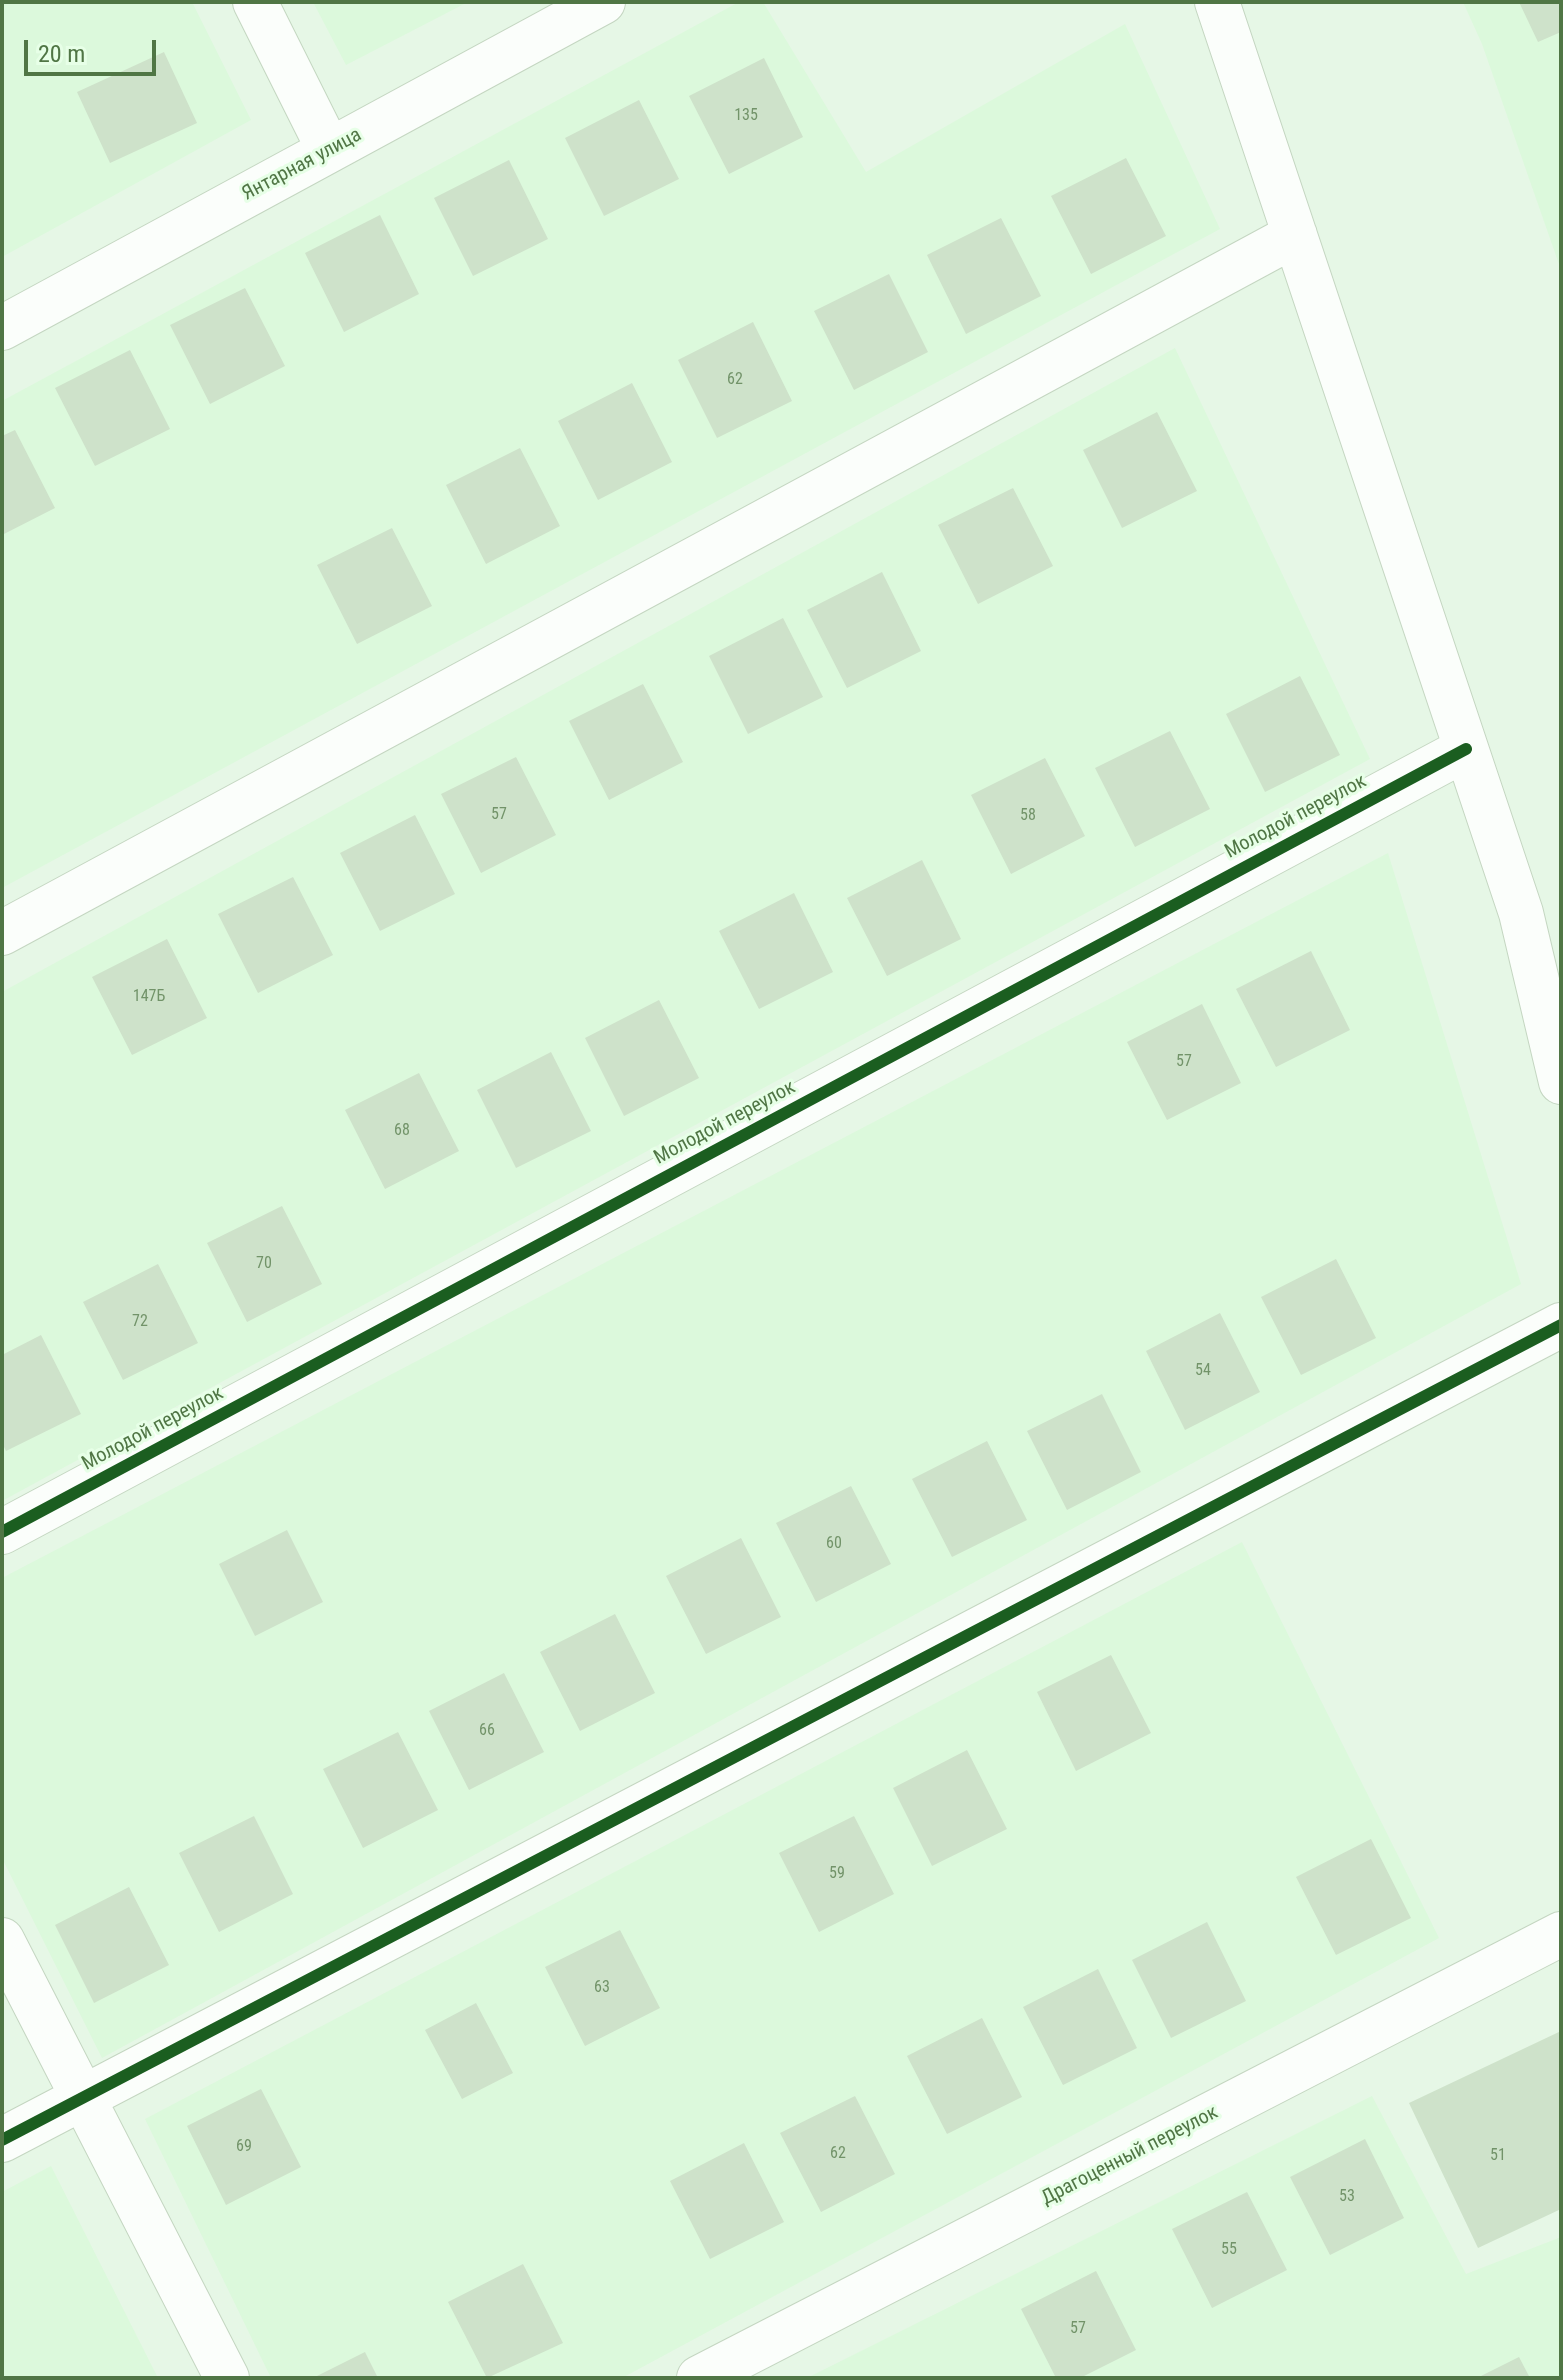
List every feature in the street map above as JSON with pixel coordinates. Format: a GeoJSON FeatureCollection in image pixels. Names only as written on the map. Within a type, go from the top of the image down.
{"type":"FeatureCollection","features":[{"type":"Feature","properties":{"kind":"street"},"geometry":{"type":"LineString","coordinates":[[255,2],[329,150]]}},
{"type":"Feature","properties":{"kind":"street","name":"Янтарная улица"},"geometry":{"type":"LineString","coordinates":[[2,328],[603,2]]}},
{"type":"Feature","properties":{"kind":"street"},"geometry":{"type":"LineString","coordinates":[[1217,2],[1521,913],[1561,1082]]}},
{"type":"Feature","properties":{"kind":"street"},"geometry":{"type":"LineString","coordinates":[[2,933],[1295,235]]}},
{"type":"Feature","properties":{"kind":"street","name":"Молодой переулок"},"geometry":{"type":"LineString","coordinates":[[2,1532],[1466,749]]}},
{"type":"Feature","properties":{"kind":"street"},"geometry":{"type":"LineString","coordinates":[[2,2140],[1561,1325]]}},
{"type":"Feature","properties":{"kind":"street","name":"Драгоценный переулок"},"geometry":{"type":"LineString","coordinates":[[699,2378],[1561,1934]]}},
{"type":"Feature","properties":{"kind":"street"},"geometry":{"type":"LineString","coordinates":[[2,1940],[227,2378]]}},
{"type":"Feature","properties":{"kind":"shaded area"},"geometry":{"type":"Polygon","coordinates":[[[2,2],[192,2],[251,120],[2,257],[2,2]]]}},
{"type":"Feature","properties":{"kind":"shaded area"},"geometry":{"type":"Polygon","coordinates":[[[313,2],[468,2],[346,65],[313,2]]]}},
{"type":"Feature","properties":{"kind":"shaded area"},"geometry":{"type":"Polygon","coordinates":[[[739,2],[763,2],[866,172],[1125,24],[1220,229],[2,888],[2,401],[739,2]]]}},
{"type":"Feature","properties":{"kind":"shaded area"},"geometry":{"type":"Polygon","coordinates":[[[1463,2],[1561,2],[1561,270],[1482,44],[1463,2]]]}},
{"type":"Feature","properties":{"kind":"shaded area"},"geometry":{"type":"Polygon","coordinates":[[[1175,348],[1370,759],[2,1501],[2,992],[1175,348]]]}},
{"type":"Feature","properties":{"kind":"shaded area"},"geometry":{"type":"Polygon","coordinates":[[[1388,853],[1521,1284],[102,2058],[2,1858],[2,1578],[1388,853]]]}},
{"type":"Feature","properties":{"kind":"shaded area"},"geometry":{"type":"Polygon","coordinates":[[[1242,1542],[1439,1938],[622,2378],[271,2378],[145,2119],[1242,1542]]]}},
{"type":"Feature","properties":{"kind":"shaded area"},"geometry":{"type":"Polygon","coordinates":[[[1372,2096],[1466,2274],[1561,2237],[1561,2378],[807,2378],[1372,2096]]]}},
{"type":"Feature","properties":{"kind":"shaded area"},"geometry":{"type":"Polygon","coordinates":[[[51,2166],[158,2378],[2,2378],[2,2192],[51,2166]]]}},
{"type":"Feature","properties":{"kind":"building"},"geometry":{"type":"Polygon","coordinates":[[[1519,2],[1561,2],[1561,32],[1538,42],[1519,2]]]}},
{"type":"Feature","properties":{"kind":"building"},"geometry":{"type":"Polygon","coordinates":[[[164,52],[197,123],[110,163],[77,92],[164,52]]]}},
{"type":"Feature","properties":{"kind":"building"},"geometry":{"type":"Polygon","coordinates":[[[764,58],[803,137],[729,174],[689,96],[764,58]]]}},
{"type":"Feature","properties":{"kind":"building"},"geometry":{"type":"Polygon","coordinates":[[[639,100],[679,179],[604,216],[565,138],[639,100]]]}},
{"type":"Feature","properties":{"kind":"building"},"geometry":{"type":"Polygon","coordinates":[[[1126,158],[1166,236],[1091,274],[1051,196],[1126,158]]]}},
{"type":"Feature","properties":{"kind":"building"},"geometry":{"type":"Polygon","coordinates":[[[509,160],[548,239],[473,276],[434,198],[509,160]]]}},
{"type":"Feature","properties":{"kind":"building"},"geometry":{"type":"Polygon","coordinates":[[[380,215],[419,294],[344,332],[305,253],[380,215]]]}},
{"type":"Feature","properties":{"kind":"building"},"geometry":{"type":"Polygon","coordinates":[[[1001,218],[1041,296],[966,334],[927,255],[1001,218]]]}},
{"type":"Feature","properties":{"kind":"building"},"geometry":{"type":"Polygon","coordinates":[[[889,274],[928,352],[854,390],[814,311],[889,274]]]}},
{"type":"Feature","properties":{"kind":"building"},"geometry":{"type":"Polygon","coordinates":[[[245,288],[285,366],[210,404],[170,325],[245,288]]]}},
{"type":"Feature","properties":{"kind":"building"},"geometry":{"type":"Polygon","coordinates":[[[753,322],[792,401],[717,438],[678,360],[753,322]]]}},
{"type":"Feature","properties":{"kind":"building"},"geometry":{"type":"Polygon","coordinates":[[[130,350],[170,429],[95,466],[55,388],[130,350]]]}},
{"type":"Feature","properties":{"kind":"building"},"geometry":{"type":"Polygon","coordinates":[[[632,383],[672,462],[598,500],[558,421],[632,383]]]}},
{"type":"Feature","properties":{"kind":"building"},"geometry":{"type":"Polygon","coordinates":[[[1157,412],[1197,491],[1122,528],[1083,450],[1157,412]]]}},
{"type":"Feature","properties":{"kind":"building"},"geometry":{"type":"Polygon","coordinates":[[[15,430],[55,508],[2,535],[2,436],[15,430]]]}},
{"type":"Feature","properties":{"kind":"building"},"geometry":{"type":"Polygon","coordinates":[[[520,448],[560,526],[486,564],[446,485],[520,448]]]}},
{"type":"Feature","properties":{"kind":"building"},"geometry":{"type":"Polygon","coordinates":[[[1013,488],[1053,566],[978,604],[938,525],[1013,488]]]}},
{"type":"Feature","properties":{"kind":"building"},"geometry":{"type":"Polygon","coordinates":[[[392,528],[432,606],[357,644],[317,565],[392,528]]]}},
{"type":"Feature","properties":{"kind":"building"},"geometry":{"type":"Polygon","coordinates":[[[882,572],[921,651],[847,688],[807,610],[882,572]]]}},
{"type":"Feature","properties":{"kind":"building"},"geometry":{"type":"Polygon","coordinates":[[[783,618],[823,697],[748,734],[709,656],[783,618]]]}},
{"type":"Feature","properties":{"kind":"building"},"geometry":{"type":"Polygon","coordinates":[[[1300,676],[1340,755],[1265,792],[1226,714],[1300,676]]]}},
{"type":"Feature","properties":{"kind":"building"},"geometry":{"type":"Polygon","coordinates":[[[643,684],[683,762],[609,800],[569,721],[643,684]]]}},
{"type":"Feature","properties":{"kind":"building"},"geometry":{"type":"Polygon","coordinates":[[[1170,731],[1210,809],[1135,847],[1095,768],[1170,731]]]}},
{"type":"Feature","properties":{"kind":"building"},"geometry":{"type":"Polygon","coordinates":[[[516,757],[556,835],[481,873],[441,794],[516,757]]]}},
{"type":"Feature","properties":{"kind":"building"},"geometry":{"type":"Polygon","coordinates":[[[1045,758],[1085,836],[1011,874],[971,795],[1045,758]]]}},
{"type":"Feature","properties":{"kind":"building"},"geometry":{"type":"Polygon","coordinates":[[[415,815],[455,894],[380,931],[340,853],[415,815]]]}},
{"type":"Feature","properties":{"kind":"building"},"geometry":{"type":"Polygon","coordinates":[[[922,860],[961,939],[887,976],[847,898],[922,860]]]}},
{"type":"Feature","properties":{"kind":"building"},"geometry":{"type":"Polygon","coordinates":[[[293,877],[333,955],[258,993],[218,914],[293,877]]]}},
{"type":"Feature","properties":{"kind":"building"},"geometry":{"type":"Polygon","coordinates":[[[794,893],[833,972],[759,1009],[719,931],[794,893]]]}},
{"type":"Feature","properties":{"kind":"building"},"geometry":{"type":"Polygon","coordinates":[[[167,939],[207,1018],[132,1055],[92,977],[167,939]]]}},
{"type":"Feature","properties":{"kind":"building"},"geometry":{"type":"Polygon","coordinates":[[[1311,951],[1350,1030],[1276,1067],[1236,989],[1311,951]]]}},
{"type":"Feature","properties":{"kind":"building"},"geometry":{"type":"Polygon","coordinates":[[[659,1000],[699,1078],[624,1116],[585,1038],[659,1000]]]}},
{"type":"Feature","properties":{"kind":"building"},"geometry":{"type":"Polygon","coordinates":[[[1202,1004],[1241,1083],[1167,1120],[1127,1042],[1202,1004]]]}},
{"type":"Feature","properties":{"kind":"building"},"geometry":{"type":"Polygon","coordinates":[[[551,1052],[591,1131],[516,1168],[477,1090],[551,1052]]]}},
{"type":"Feature","properties":{"kind":"building"},"geometry":{"type":"Polygon","coordinates":[[[419,1073],[459,1151],[385,1189],[345,1110],[419,1073]]]}},
{"type":"Feature","properties":{"kind":"building"},"geometry":{"type":"Polygon","coordinates":[[[282,1206],[322,1284],[247,1322],[207,1243],[282,1206]]]}},
{"type":"Feature","properties":{"kind":"building"},"geometry":{"type":"Polygon","coordinates":[[[1336,1259],[1376,1338],[1301,1375],[1261,1297],[1336,1259]]]}},
{"type":"Feature","properties":{"kind":"building"},"geometry":{"type":"Polygon","coordinates":[[[158,1264],[198,1343],[123,1380],[83,1302],[158,1264]]]}},
{"type":"Feature","properties":{"kind":"building"},"geometry":{"type":"Polygon","coordinates":[[[1220,1313],[1260,1392],[1185,1430],[1146,1351],[1220,1313]]]}},
{"type":"Feature","properties":{"kind":"building"},"geometry":{"type":"Polygon","coordinates":[[[41,1335],[81,1414],[6,1451],[2,1443],[2,1355],[41,1335]]]}},
{"type":"Feature","properties":{"kind":"building"},"geometry":{"type":"Polygon","coordinates":[[[1102,1394],[1141,1472],[1067,1510],[1027,1431],[1102,1394]]]}},
{"type":"Feature","properties":{"kind":"building"},"geometry":{"type":"Polygon","coordinates":[[[987,1441],[1027,1520],[952,1557],[912,1479],[987,1441]]]}},
{"type":"Feature","properties":{"kind":"building"},"geometry":{"type":"Polygon","coordinates":[[[851,1486],[891,1564],[816,1602],[776,1523],[851,1486]]]}},
{"type":"Feature","properties":{"kind":"building"},"geometry":{"type":"Polygon","coordinates":[[[287,1530],[323,1602],[255,1636],[219,1564],[287,1530]]]}},
{"type":"Feature","properties":{"kind":"building"},"geometry":{"type":"Polygon","coordinates":[[[741,1538],[781,1617],[706,1654],[666,1576],[741,1538]]]}},
{"type":"Feature","properties":{"kind":"building"},"geometry":{"type":"Polygon","coordinates":[[[615,1614],[655,1693],[580,1731],[540,1652],[615,1614]]]}},
{"type":"Feature","properties":{"kind":"building"},"geometry":{"type":"Polygon","coordinates":[[[1111,1655],[1151,1733],[1076,1771],[1037,1692],[1111,1655]]]}},
{"type":"Feature","properties":{"kind":"building"},"geometry":{"type":"Polygon","coordinates":[[[504,1673],[544,1752],[469,1790],[429,1711],[504,1673]]]}},
{"type":"Feature","properties":{"kind":"building"},"geometry":{"type":"Polygon","coordinates":[[[398,1732],[438,1810],[363,1848],[323,1769],[398,1732]]]}},
{"type":"Feature","properties":{"kind":"building"},"geometry":{"type":"Polygon","coordinates":[[[967,1750],[1007,1829],[932,1866],[893,1788],[967,1750]]]}},
{"type":"Feature","properties":{"kind":"building"},"geometry":{"type":"Polygon","coordinates":[[[254,1816],[293,1894],[219,1932],[179,1853],[254,1816]]]}},
{"type":"Feature","properties":{"kind":"building"},"geometry":{"type":"Polygon","coordinates":[[[854,1816],[894,1894],[819,1932],[779,1853],[854,1816]]]}},
{"type":"Feature","properties":{"kind":"building"},"geometry":{"type":"Polygon","coordinates":[[[1371,1839],[1411,1918],[1336,1955],[1296,1877],[1371,1839]]]}},
{"type":"Feature","properties":{"kind":"building"},"geometry":{"type":"Polygon","coordinates":[[[129,1887],[169,1965],[94,2003],[55,1925],[129,1887]]]}},
{"type":"Feature","properties":{"kind":"building"},"geometry":{"type":"Polygon","coordinates":[[[1207,1922],[1246,2001],[1171,2038],[1132,1960],[1207,1922]]]}},
{"type":"Feature","properties":{"kind":"building"},"geometry":{"type":"Polygon","coordinates":[[[620,1930],[660,2008],[585,2046],[545,1967],[620,1930]]]}},
{"type":"Feature","properties":{"kind":"building"},"geometry":{"type":"Polygon","coordinates":[[[1098,1969],[1137,2048],[1063,2085],[1023,2007],[1098,1969]]]}},
{"type":"Feature","properties":{"kind":"building"},"geometry":{"type":"Polygon","coordinates":[[[476,2003],[513,2073],[462,2099],[425,2030],[476,2003]]]}},
{"type":"Feature","properties":{"kind":"building"},"geometry":{"type":"Polygon","coordinates":[[[982,2018],[1022,2097],[947,2134],[907,2056],[982,2018]]]}},
{"type":"Feature","properties":{"kind":"building"},"geometry":{"type":"Polygon","coordinates":[[[1561,2031],[1561,2209],[1478,2248],[1409,2103],[1561,2031]]]}},
{"type":"Feature","properties":{"kind":"building"},"geometry":{"type":"Polygon","coordinates":[[[261,2089],[301,2167],[226,2205],[187,2126],[261,2089]]]}},
{"type":"Feature","properties":{"kind":"building"},"geometry":{"type":"Polygon","coordinates":[[[855,2096],[895,2174],[821,2212],[780,2133],[855,2096]]]}},
{"type":"Feature","properties":{"kind":"building"},"geometry":{"type":"Polygon","coordinates":[[[1365,2139],[1404,2218],[1330,2255],[1290,2177],[1365,2139]]]}},
{"type":"Feature","properties":{"kind":"building"},"geometry":{"type":"Polygon","coordinates":[[[744,2143],[784,2222],[710,2259],[670,2181],[744,2143]]]}},
{"type":"Feature","properties":{"kind":"building"},"geometry":{"type":"Polygon","coordinates":[[[1247,2192],[1287,2270],[1212,2308],[1172,2229],[1247,2192]]]}},
{"type":"Feature","properties":{"kind":"building"},"geometry":{"type":"Polygon","coordinates":[[[523,2264],[563,2343],[487,2378],[448,2302],[523,2264]]]}},
{"type":"Feature","properties":{"kind":"building"},"geometry":{"type":"Polygon","coordinates":[[[1096,2271],[1136,2350],[1080,2378],[1056,2378],[1021,2309],[1096,2271]]]}},
{"type":"Feature","properties":{"kind":"building"},"geometry":{"type":"Polygon","coordinates":[[[365,2352],[378,2378],[313,2378],[365,2352]]]}},
{"type":"Feature","properties":{"kind":"building"},"geometry":{"type":"Polygon","coordinates":[[[1519,2357],[1530,2378],[1477,2378],[1519,2357]]]}},
{"type":"Feature","properties":{"kind":"cycle path"},"geometry":{"type":"LineString","coordinates":[[2,1532],[1466,749]]}},
{"type":"Feature","properties":{"kind":"cycle path"},"geometry":{"type":"LineString","coordinates":[[2,2140],[1561,1325]]}}]}
